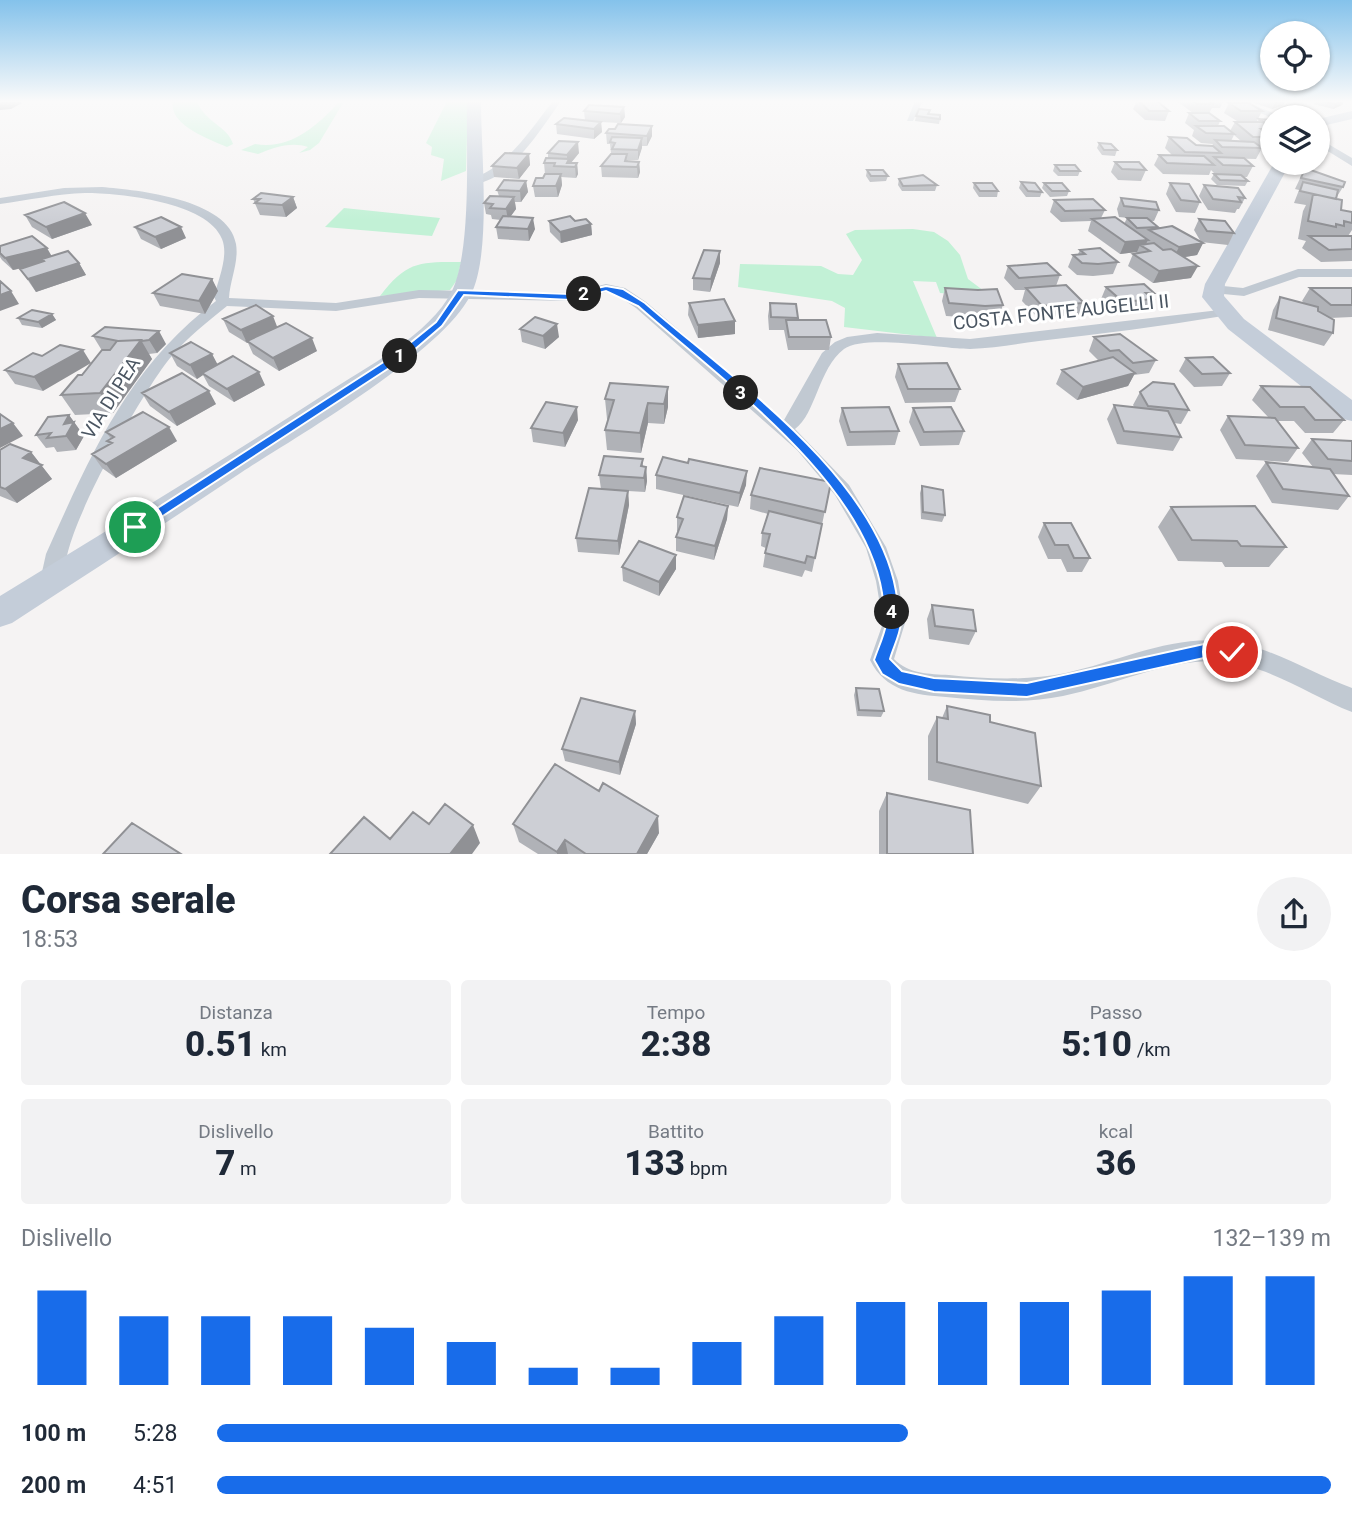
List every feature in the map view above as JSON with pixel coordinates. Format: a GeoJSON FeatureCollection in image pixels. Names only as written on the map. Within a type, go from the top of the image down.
{"type":"FeatureCollection","features":[{"type":"Feature","properties":{"kind":"main road"},"geometry":{"type":"LineString","coordinates":[[0,613],[402,354],[439,324],[462,292],[471,269],[475,246],[474,141]]}},
{"type":"Feature","properties":{"kind":"main road"},"geometry":{"type":"LineString","coordinates":[[1275,175],[1213,289],[1214,300],[1223,312],[1352,414]]}},
{"type":"Feature","properties":{"kind":"street"},"geometry":{"type":"LineString","coordinates":[[475,181],[490,176],[527,141]]}},
{"type":"Feature","properties":{"kind":"street"},"geometry":{"type":"LineString","coordinates":[[1330,149],[1352,163]]}},
{"type":"Feature","properties":{"kind":"street"},"geometry":{"type":"LineString","coordinates":[[0,201],[97,190],[164,201],[204,213],[219,222],[229,243],[221,297],[224,302],[336,307],[400,296],[462,292],[571,297],[602,289],[620,291],[641,304],[823,465],[863,521],[876,547],[887,581],[894,623],[882,660],[888,669],[899,677],[934,685],[1027,690],[1063,684],[1162,659],[1222,651],[1254,659],[1352,700]]}},
{"type":"Feature","properties":{"kind":"street"},"geometry":{"type":"LineString","coordinates":[[1213,289],[1244,292],[1294,273],[1352,272]]}},
{"type":"Feature","properties":{"kind":"street","name":"VIA DI PEA"},"geometry":{"type":"LineString","coordinates":[[56,577],[53,572],[55,554],[118,418],[163,356],[224,302]]}},
{"type":"Feature","properties":{"kind":"street","name":"COSTA FONTE AUGELLI II"},"geometry":{"type":"LineString","coordinates":[[784,429],[795,421],[808,389],[828,356],[840,345],[852,340],[867,338],[970,344],[1118,328],[1223,312]]}},
{"type":"Feature","properties":{"kind":"green space"},"geometry":{"type":"Polygon","coordinates":[[[214,141],[231,141],[233,144],[227,147],[214,141]]]}},
{"type":"Feature","properties":{"kind":"green space"},"geometry":{"type":"Polygon","coordinates":[[[288,141],[320,141],[310,150],[299,153],[308,147],[288,145],[258,154],[241,150],[255,144],[279,144],[288,141]]]}},
{"type":"Feature","properties":{"kind":"green space"},"geometry":{"type":"Polygon","coordinates":[[[467,141],[466,171],[441,181],[444,159],[431,155],[432,147],[426,143],[467,141]]]}},
{"type":"Feature","properties":{"kind":"green space"},"geometry":{"type":"Polygon","coordinates":[[[344,208],[440,218],[432,236],[325,227],[344,208]]]}},
{"type":"Feature","properties":{"kind":"green space"},"geometry":{"type":"Polygon","coordinates":[[[913,229],[934,232],[948,241],[960,255],[968,279],[992,297],[940,293],[936,282],[913,281],[937,338],[844,327],[845,308],[832,301],[738,287],[740,264],[821,266],[838,274],[853,275],[862,260],[846,234],[855,230],[913,229]]]}},
{"type":"Feature","properties":{"kind":"green space"},"geometry":{"type":"Polygon","coordinates":[[[434,262],[461,262],[457,280],[450,290],[380,296],[398,276],[415,266],[434,262]]]}},
{"type":"Feature","properties":{"kind":"building"},"geometry":{"type":"Polygon","coordinates":[[[559,141],[578,142],[567,155],[548,153],[559,141]]]}},
{"type":"Feature","properties":{"kind":"building"},"geometry":{"type":"Polygon","coordinates":[[[641,141],[638,150],[612,149],[615,143],[610,142],[641,141]]]}},
{"type":"Feature","properties":{"kind":"building"},"geometry":{"type":"Polygon","coordinates":[[[1173,141],[1191,141],[1196,145],[1213,146],[1221,153],[1185,152],[1173,141]]]}},
{"type":"Feature","properties":{"kind":"building"},"geometry":{"type":"Polygon","coordinates":[[[1216,141],[1254,142],[1260,148],[1222,147],[1216,141]]]}},
{"type":"Feature","properties":{"kind":"building"},"geometry":{"type":"Polygon","coordinates":[[[1099,143],[1111,144],[1117,150],[1104,150],[1099,143]]]}},
{"type":"Feature","properties":{"kind":"building"},"geometry":{"type":"Polygon","coordinates":[[[505,153],[529,154],[517,168],[492,166],[505,153]]]}},
{"type":"Feature","properties":{"kind":"building"},"geometry":{"type":"Polygon","coordinates":[[[611,154],[627,154],[625,161],[639,162],[637,167],[601,166],[611,154]]]}},
{"type":"Feature","properties":{"kind":"building"},"geometry":{"type":"Polygon","coordinates":[[[1159,155],[1204,156],[1214,165],[1167,163],[1159,155]]]}},
{"type":"Feature","properties":{"kind":"building"},"geometry":{"type":"Polygon","coordinates":[[[1214,157],[1244,158],[1253,166],[1223,165],[1214,157]]]}},
{"type":"Feature","properties":{"kind":"building"},"geometry":{"type":"Polygon","coordinates":[[[546,158],[569,159],[567,163],[577,163],[575,167],[554,166],[555,163],[544,163],[546,158]]]}},
{"type":"Feature","properties":{"kind":"building"},"geometry":{"type":"Polygon","coordinates":[[[1115,162],[1139,162],[1146,170],[1122,169],[1115,162]]]}},
{"type":"Feature","properties":{"kind":"building"},"geometry":{"type":"Polygon","coordinates":[[[1055,165],[1075,165],[1080,171],[1060,171],[1055,165]]]}},
{"type":"Feature","properties":{"kind":"building"},"geometry":{"type":"Polygon","coordinates":[[[867,170],[883,170],[888,176],[871,176],[867,170]]]}},
{"type":"Feature","properties":{"kind":"building"},"geometry":{"type":"Polygon","coordinates":[[[545,174],[561,174],[556,186],[533,186],[536,178],[543,178],[545,174]]]}},
{"type":"Feature","properties":{"kind":"building"},"geometry":{"type":"Polygon","coordinates":[[[1214,174],[1241,175],[1248,181],[1220,180],[1214,174]]]}},
{"type":"Feature","properties":{"kind":"building"},"geometry":{"type":"Polygon","coordinates":[[[923,175],[937,185],[903,186],[899,179],[923,175]]]}},
{"type":"Feature","properties":{"kind":"building"},"geometry":{"type":"Polygon","coordinates":[[[1302,175],[1325,175],[1345,182],[1343,187],[1301,178],[1302,175]]]}},
{"type":"Feature","properties":{"kind":"building"},"geometry":{"type":"Polygon","coordinates":[[[504,180],[526,181],[520,191],[497,190],[504,180]]]}},
{"type":"Feature","properties":{"kind":"building"},"geometry":{"type":"Polygon","coordinates":[[[1021,182],[1035,183],[1042,192],[1028,191],[1021,182]]]}},
{"type":"Feature","properties":{"kind":"building"},"geometry":{"type":"Polygon","coordinates":[[[1303,182],[1338,190],[1336,199],[1300,191],[1303,182]]]}},
{"type":"Feature","properties":{"kind":"building"},"geometry":{"type":"Polygon","coordinates":[[[974,183],[992,183],[998,191],[980,191],[974,183]]]}},
{"type":"Feature","properties":{"kind":"building"},"geometry":{"type":"Polygon","coordinates":[[[1044,183],[1062,183],[1069,191],[1052,191],[1044,183]]]}},
{"type":"Feature","properties":{"kind":"building"},"geometry":{"type":"Polygon","coordinates":[[[1170,183],[1189,184],[1200,202],[1181,200],[1170,183]]]}},
{"type":"Feature","properties":{"kind":"building"},"geometry":{"type":"Polygon","coordinates":[[[1204,185],[1238,188],[1245,198],[1238,197],[1241,202],[1213,199],[1204,185]]]}},
{"type":"Feature","properties":{"kind":"building"},"geometry":{"type":"Polygon","coordinates":[[[261,193],[293,197],[282,205],[255,203],[260,199],[253,199],[261,193]]]}},
{"type":"Feature","properties":{"kind":"building"},"geometry":{"type":"Polygon","coordinates":[[[1313,194],[1342,200],[1341,210],[1352,212],[1352,223],[1344,221],[1344,226],[1336,224],[1336,227],[1308,221],[1313,194]]]}},
{"type":"Feature","properties":{"kind":"building"},"geometry":{"type":"Polygon","coordinates":[[[490,196],[514,197],[506,209],[490,208],[493,204],[484,203],[490,196]]]}},
{"type":"Feature","properties":{"kind":"building"},"geometry":{"type":"Polygon","coordinates":[[[1121,198],[1156,202],[1159,210],[1124,206],[1121,198]]]}},
{"type":"Feature","properties":{"kind":"building"},"geometry":{"type":"Polygon","coordinates":[[[1093,199],[1105,210],[1065,211],[1054,200],[1093,199]]]}},
{"type":"Feature","properties":{"kind":"building"},"geometry":{"type":"Polygon","coordinates":[[[64,202],[85,213],[46,227],[25,215],[64,202]]]}},
{"type":"Feature","properties":{"kind":"building"},"geometry":{"type":"Polygon","coordinates":[[[503,216],[533,218],[528,229],[496,227],[503,216]]]}},
{"type":"Feature","properties":{"kind":"building"},"geometry":{"type":"Polygon","coordinates":[[[570,216],[575,221],[586,219],[591,224],[560,232],[549,221],[570,216]]]}},
{"type":"Feature","properties":{"kind":"building"},"geometry":{"type":"Polygon","coordinates":[[[161,217],[181,227],[155,237],[135,227],[161,217]]]}},
{"type":"Feature","properties":{"kind":"building"},"geometry":{"type":"Polygon","coordinates":[[[1115,217],[1148,240],[1125,242],[1092,219],[1115,217]]]}},
{"type":"Feature","properties":{"kind":"building"},"geometry":{"type":"Polygon","coordinates":[[[1127,218],[1147,218],[1158,227],[1137,228],[1127,218]]]}},
{"type":"Feature","properties":{"kind":"building"},"geometry":{"type":"Polygon","coordinates":[[[1199,219],[1225,221],[1234,233],[1207,231],[1199,219]]]}},
{"type":"Feature","properties":{"kind":"building"},"geometry":{"type":"Polygon","coordinates":[[[1172,226],[1203,243],[1179,247],[1149,230],[1172,226]]]}},
{"type":"Feature","properties":{"kind":"building"},"geometry":{"type":"Polygon","coordinates":[[[32,236],[47,248],[5,258],[0,253],[0,246],[32,236]]]}},
{"type":"Feature","properties":{"kind":"building"},"geometry":{"type":"Polygon","coordinates":[[[1309,236],[1352,236],[1352,249],[1329,250],[1309,236]]]}},
{"type":"Feature","properties":{"kind":"building"},"geometry":{"type":"Polygon","coordinates":[[[1154,243],[1163,250],[1171,249],[1198,266],[1159,271],[1133,254],[1150,251],[1140,245],[1154,243]]]}},
{"type":"Feature","properties":{"kind":"building"},"geometry":{"type":"Polygon","coordinates":[[[1100,248],[1118,262],[1082,263],[1073,255],[1085,254],[1080,250],[1100,248]]]}},
{"type":"Feature","properties":{"kind":"building"},"geometry":{"type":"Polygon","coordinates":[[[704,250],[720,251],[711,279],[693,278],[704,250]]]}},
{"type":"Feature","properties":{"kind":"building"},"geometry":{"type":"Polygon","coordinates":[[[68,251],[79,263],[28,279],[20,269],[44,261],[42,259],[68,251]]]}},
{"type":"Feature","properties":{"kind":"building"},"geometry":{"type":"Polygon","coordinates":[[[1047,263],[1060,275],[1019,278],[1008,266],[1047,263]]]}},
{"type":"Feature","properties":{"kind":"building"},"geometry":{"type":"Polygon","coordinates":[[[182,274],[212,279],[199,301],[153,293],[182,274]]]}},
{"type":"Feature","properties":{"kind":"building"},"geometry":{"type":"Polygon","coordinates":[[[0,281],[11,291],[0,295],[0,281]]]}},
{"type":"Feature","properties":{"kind":"building"},"geometry":{"type":"Polygon","coordinates":[[[1144,284],[1154,293],[1146,293],[1153,299],[1123,302],[1106,287],[1144,284]]]}},
{"type":"Feature","properties":{"kind":"building"},"geometry":{"type":"Polygon","coordinates":[[[1066,285],[1084,303],[1042,306],[1026,288],[1066,285]]]}},
{"type":"Feature","properties":{"kind":"building"},"geometry":{"type":"Polygon","coordinates":[[[945,288],[997,289],[1003,305],[949,303],[945,288]]]}},
{"type":"Feature","properties":{"kind":"building"},"geometry":{"type":"Polygon","coordinates":[[[1310,288],[1352,288],[1352,305],[1331,305],[1310,288]]]}},
{"type":"Feature","properties":{"kind":"building"},"geometry":{"type":"Polygon","coordinates":[[[1280,297],[1318,307],[1318,311],[1334,320],[1333,333],[1276,318],[1280,297]]]}},
{"type":"Feature","properties":{"kind":"building"},"geometry":{"type":"Polygon","coordinates":[[[724,299],[735,321],[698,325],[689,303],[724,299]]]}},
{"type":"Feature","properties":{"kind":"building"},"geometry":{"type":"Polygon","coordinates":[[[770,303],[796,304],[798,318],[771,317],[770,303]]]}},
{"type":"Feature","properties":{"kind":"building"},"geometry":{"type":"Polygon","coordinates":[[[256,305],[273,316],[241,330],[223,319],[256,305]]]}},
{"type":"Feature","properties":{"kind":"building"},"geometry":{"type":"Polygon","coordinates":[[[32,310],[52,314],[38,322],[18,318],[32,310]]]}},
{"type":"Feature","properties":{"kind":"building"},"geometry":{"type":"Polygon","coordinates":[[[535,317],[557,324],[543,336],[520,329],[535,317]]]}},
{"type":"Feature","properties":{"kind":"building"},"geometry":{"type":"Polygon","coordinates":[[[786,320],[826,320],[831,337],[789,337],[786,320]]]}},
{"type":"Feature","properties":{"kind":"building"},"geometry":{"type":"Polygon","coordinates":[[[286,323],[312,338],[273,358],[247,341],[286,323]]]}},
{"type":"Feature","properties":{"kind":"building"},"geometry":{"type":"Polygon","coordinates":[[[105,327],[159,331],[149,340],[142,341],[118,341],[93,336],[105,327]]]}},
{"type":"Feature","properties":{"kind":"building"},"geometry":{"type":"Polygon","coordinates":[[[1120,334],[1156,360],[1133,363],[1119,350],[1110,351],[1094,337],[1120,334]]]}},
{"type":"Feature","properties":{"kind":"building"},"geometry":{"type":"Polygon","coordinates":[[[141,340],[100,393],[61,395],[102,350],[110,350],[117,341],[141,340]]]}},
{"type":"Feature","properties":{"kind":"building"},"geometry":{"type":"Polygon","coordinates":[[[191,342],[212,354],[190,365],[170,353],[191,342]]]}},
{"type":"Feature","properties":{"kind":"building"},"geometry":{"type":"Polygon","coordinates":[[[60,345],[83,350],[34,377],[5,370],[33,353],[42,356],[60,345]]]}},
{"type":"Feature","properties":{"kind":"building"},"geometry":{"type":"Polygon","coordinates":[[[233,356],[259,372],[227,389],[202,373],[233,356]]]}},
{"type":"Feature","properties":{"kind":"building"},"geometry":{"type":"Polygon","coordinates":[[[1113,357],[1135,373],[1083,387],[1062,370],[1113,357]]]}},
{"type":"Feature","properties":{"kind":"building"},"geometry":{"type":"Polygon","coordinates":[[[1213,357],[1230,373],[1202,374],[1186,358],[1213,357]]]}},
{"type":"Feature","properties":{"kind":"building"},"geometry":{"type":"Polygon","coordinates":[[[947,363],[960,389],[908,389],[898,364],[947,363]]]}},
{"type":"Feature","properties":{"kind":"building"},"geometry":{"type":"Polygon","coordinates":[[[182,373],[209,391],[169,412],[142,393],[182,373]]]}},
{"type":"Feature","properties":{"kind":"building"},"geometry":{"type":"Polygon","coordinates":[[[1153,382],[1174,384],[1189,410],[1148,406],[1140,392],[1153,382]]]}},
{"type":"Feature","properties":{"kind":"building"},"geometry":{"type":"Polygon","coordinates":[[[610,383],[668,387],[664,404],[648,403],[640,433],[605,430],[614,400],[605,399],[610,383]]]}},
{"type":"Feature","properties":{"kind":"building"},"geometry":{"type":"Polygon","coordinates":[[[1261,386],[1310,387],[1344,420],[1315,420],[1304,407],[1280,407],[1261,386]]]}},
{"type":"Feature","properties":{"kind":"building"},"geometry":{"type":"Polygon","coordinates":[[[546,402],[577,407],[563,433],[531,428],[546,402]]]}},
{"type":"Feature","properties":{"kind":"building"},"geometry":{"type":"Polygon","coordinates":[[[1114,405],[1168,411],[1181,437],[1124,431],[1114,405]]]}},
{"type":"Feature","properties":{"kind":"building"},"geometry":{"type":"Polygon","coordinates":[[[889,407],[899,431],[850,432],[842,408],[889,407]]]}},
{"type":"Feature","properties":{"kind":"building"},"geometry":{"type":"Polygon","coordinates":[[[951,407],[964,431],[924,432],[913,408],[951,407]]]}},
{"type":"Feature","properties":{"kind":"building"},"geometry":{"type":"Polygon","coordinates":[[[143,412],[169,427],[106,464],[92,454],[112,443],[107,441],[114,437],[106,432],[143,412]]]}},
{"type":"Feature","properties":{"kind":"building"},"geometry":{"type":"Polygon","coordinates":[[[0,414],[13,423],[0,429],[0,414]]]}},
{"type":"Feature","properties":{"kind":"building"},"geometry":{"type":"Polygon","coordinates":[[[69,415],[64,424],[74,422],[66,436],[47,438],[51,433],[36,435],[48,417],[69,415]]]}},
{"type":"Feature","properties":{"kind":"building"},"geometry":{"type":"Polygon","coordinates":[[[1228,416],[1275,418],[1298,448],[1245,445],[1228,416]]]}},
{"type":"Feature","properties":{"kind":"building"},"geometry":{"type":"Polygon","coordinates":[[[1312,439],[1352,441],[1352,461],[1328,459],[1312,439]]]}},
{"type":"Feature","properties":{"kind":"building"},"geometry":{"type":"Polygon","coordinates":[[[10,444],[31,452],[23,458],[42,465],[5,489],[0,487],[0,450],[10,444]]]}},
{"type":"Feature","properties":{"kind":"building"},"geometry":{"type":"Polygon","coordinates":[[[604,456],[643,459],[641,466],[646,467],[644,478],[599,475],[604,456]]]}},
{"type":"Feature","properties":{"kind":"building"},"geometry":{"type":"Polygon","coordinates":[[[663,457],[688,463],[689,459],[747,471],[740,493],[656,475],[663,457]]]}},
{"type":"Feature","properties":{"kind":"building"},"geometry":{"type":"Polygon","coordinates":[[[1266,462],[1330,469],[1349,496],[1283,489],[1266,462]]]}},
{"type":"Feature","properties":{"kind":"building"},"geometry":{"type":"Polygon","coordinates":[[[760,468],[831,482],[825,512],[751,495],[760,468]]]}},
{"type":"Feature","properties":{"kind":"building"},"geometry":{"type":"Polygon","coordinates":[[[922,486],[943,490],[945,515],[923,512],[922,486]]]}},
{"type":"Feature","properties":{"kind":"building"},"geometry":{"type":"Polygon","coordinates":[[[589,488],[628,491],[618,541],[576,538],[589,488]]]}},
{"type":"Feature","properties":{"kind":"building"},"geometry":{"type":"Polygon","coordinates":[[[684,496],[728,506],[715,546],[676,537],[683,519],[677,517],[684,496]]]}},
{"type":"Feature","properties":{"kind":"building"},"geometry":{"type":"Polygon","coordinates":[[[1255,506],[1286,547],[1241,546],[1237,541],[1192,540],[1171,507],[1255,506]]]}},
{"type":"Feature","properties":{"kind":"building"},"geometry":{"type":"Polygon","coordinates":[[[769,511],[822,524],[815,558],[807,556],[805,563],[765,553],[770,534],[762,533],[769,511]]]}},
{"type":"Feature","properties":{"kind":"building"},"geometry":{"type":"Polygon","coordinates":[[[1044,523],[1071,523],[1090,558],[1074,558],[1068,545],[1055,545],[1044,523]]]}},
{"type":"Feature","properties":{"kind":"building"},"geometry":{"type":"Polygon","coordinates":[[[639,541],[676,555],[659,582],[622,567],[639,541]]]}},
{"type":"Feature","properties":{"kind":"building"},"geometry":{"type":"Polygon","coordinates":[[[932,605],[973,610],[976,631],[935,626],[932,605]]]}},
{"type":"Feature","properties":{"kind":"building"},"geometry":{"type":"Polygon","coordinates":[[[856,688],[879,689],[884,711],[859,710],[856,688]]]}},
{"type":"Feature","properties":{"kind":"building"},"geometry":{"type":"Polygon","coordinates":[[[581,698],[635,711],[619,762],[562,749],[581,698]]]}},
{"type":"Feature","properties":{"kind":"building"},"geometry":{"type":"Polygon","coordinates":[[[947,706],[990,715],[990,722],[1035,733],[1041,786],[937,762],[937,717],[948,719],[947,706]]]}},
{"type":"Feature","properties":{"kind":"building"},"geometry":{"type":"Polygon","coordinates":[[[555,764],[599,791],[603,783],[658,816],[637,854],[586,854],[565,840],[557,852],[513,824],[555,764]]]}},
{"type":"Feature","properties":{"kind":"building"},"geometry":{"type":"Polygon","coordinates":[[[887,793],[970,810],[973,854],[887,854],[887,793]]]}},
{"type":"Feature","properties":{"kind":"building"},"geometry":{"type":"Polygon","coordinates":[[[445,804],[473,825],[450,854],[330,854],[364,817],[390,839],[413,812],[429,824],[445,804]]]}},
{"type":"Feature","properties":{"kind":"building"},"geometry":{"type":"Polygon","coordinates":[[[132,823],[181,854],[103,854],[132,823]]]}},
{"type":"Feature","properties":{"kind":"route"},"geometry":{"type":"LineString","coordinates":[[135,527],[402,354],[439,324],[462,292],[571,297],[606,288],[620,291],[641,304],[803,446],[823,465],[842,490],[863,521],[876,547],[887,581],[894,623],[882,660],[885,666],[899,677],[934,685],[1027,690],[1204,651],[1232,652]]}}]}
